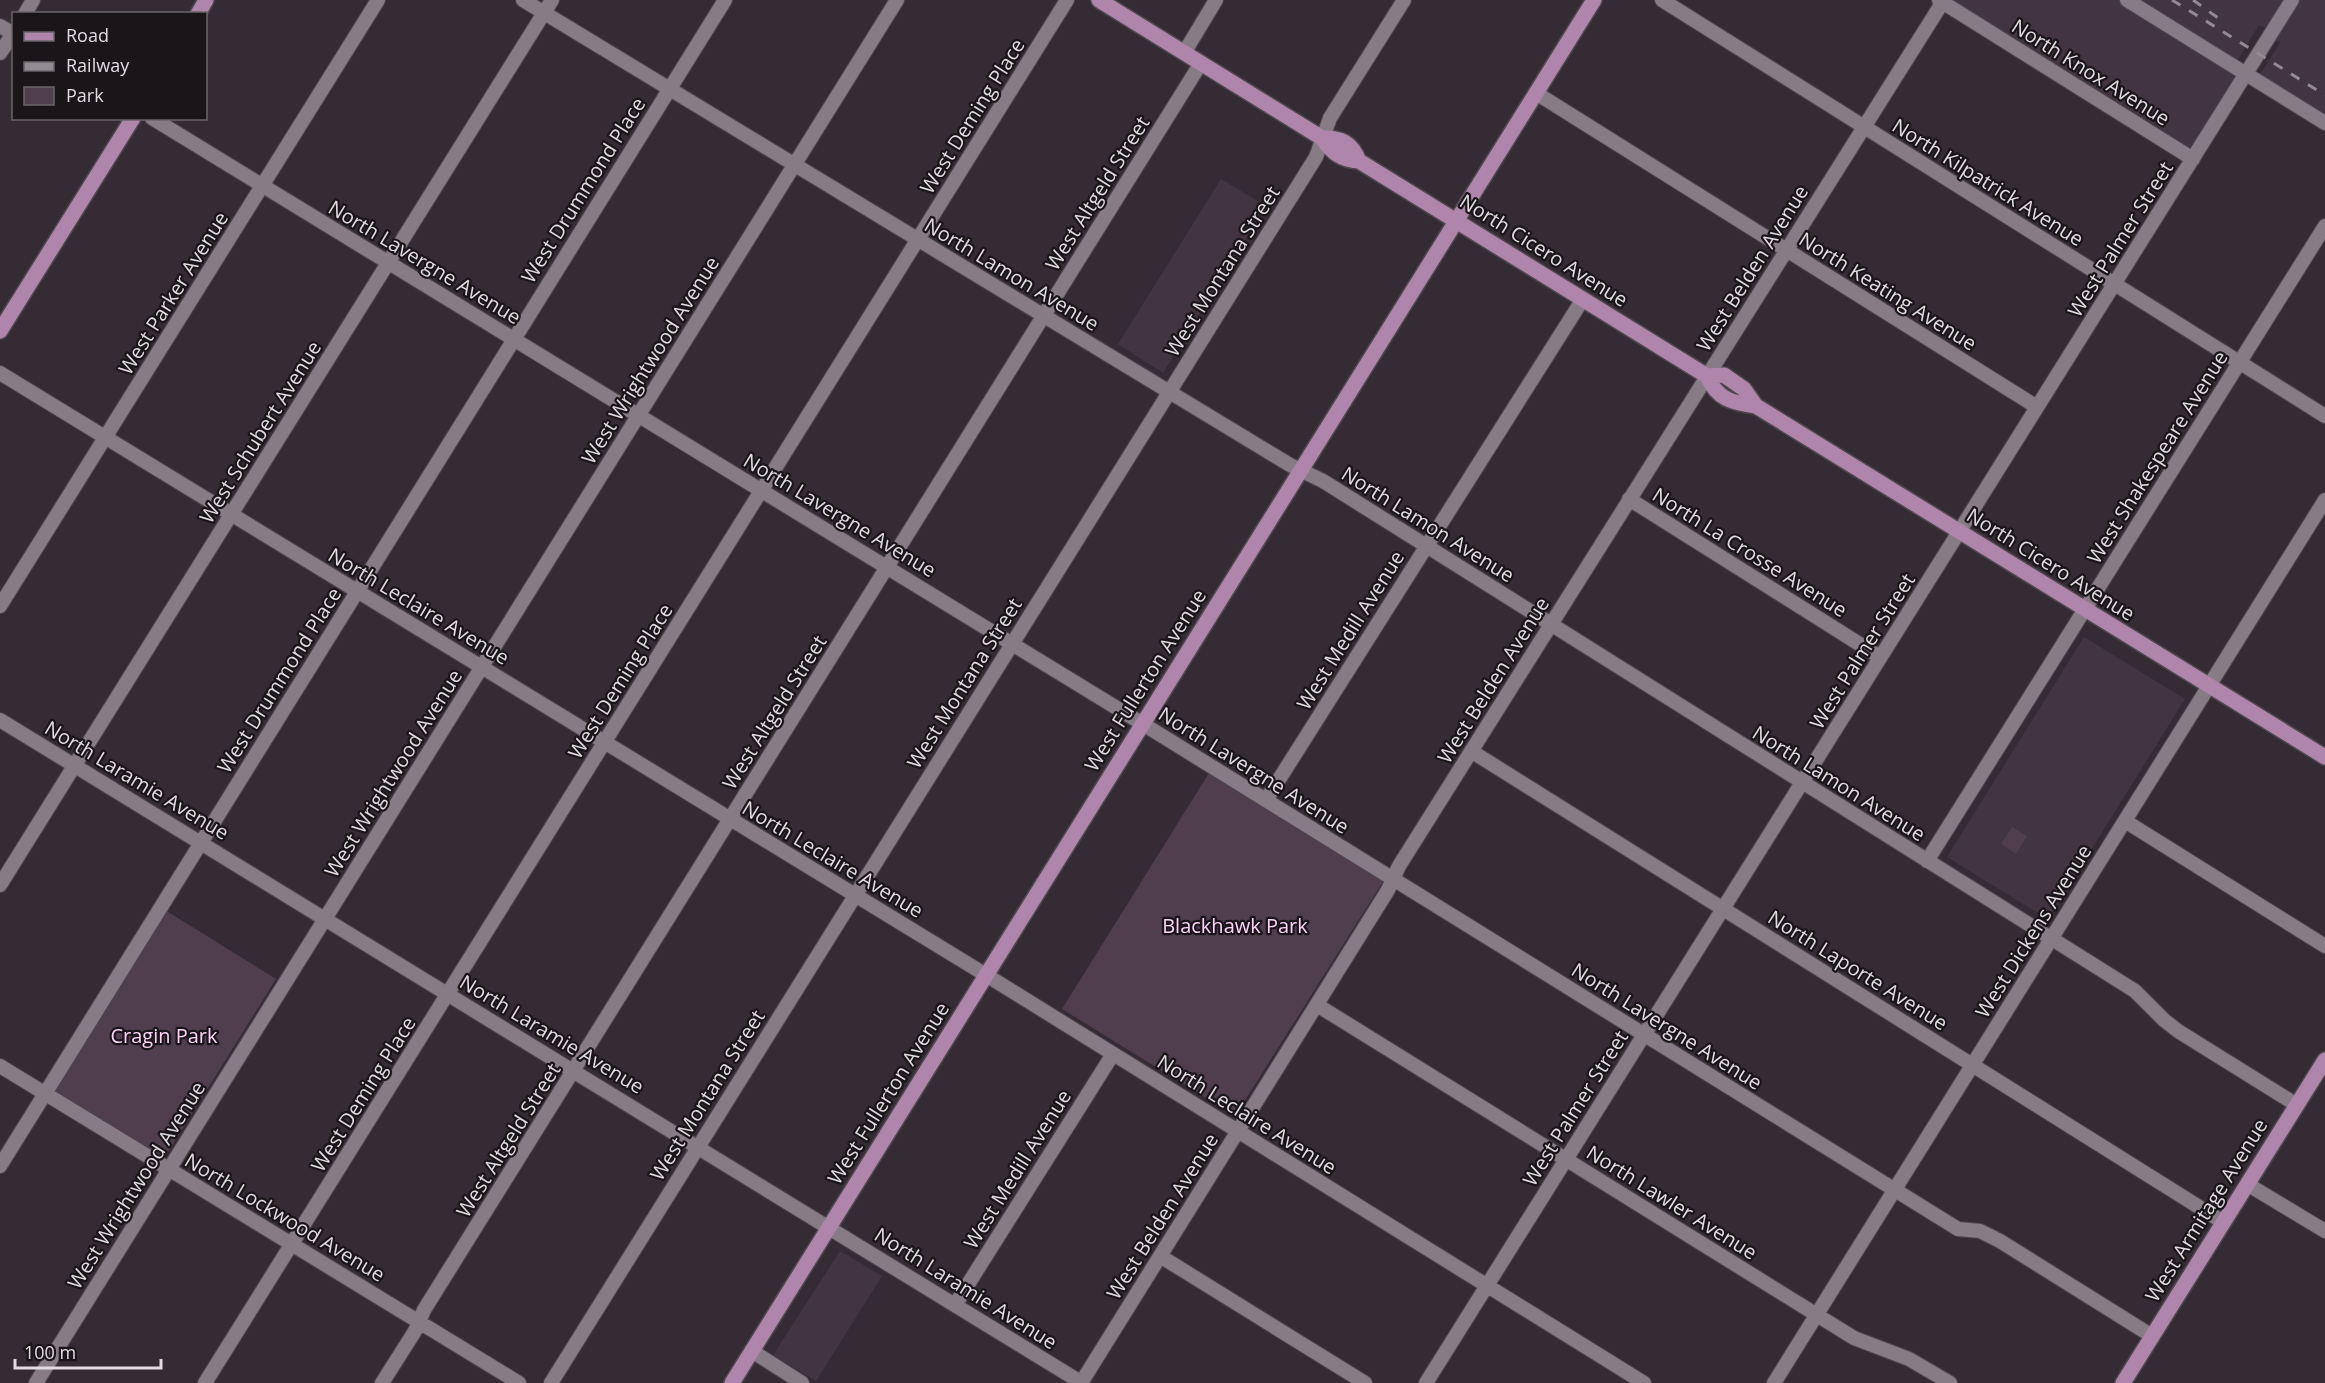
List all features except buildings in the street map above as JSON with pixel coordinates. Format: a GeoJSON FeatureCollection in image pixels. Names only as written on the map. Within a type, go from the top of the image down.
{"type":"FeatureCollection","features":[{"type":"Feature","properties":{"kind":"main road","name":"North Cicero Avenue"},"geometry":{"type":"LineString","coordinates":[[1099,0],[1322,138],[1336,137],[1353,147],[1359,161],[1707,376],[1724,375],[1744,389],[1756,406],[2325,757]]}},
{"type":"Feature","properties":{"kind":"main road","name":"West Fullerton Avenue"},"geometry":{"type":"LineString","coordinates":[[732,1383],[1594,0]]}},
{"type":"Feature","properties":{"kind":"main road"},"geometry":{"type":"LineString","coordinates":[[0,331],[132,120]]}},
{"type":"Feature","properties":{"kind":"main road","name":"West Armitage Avenue"},"geometry":{"type":"LineString","coordinates":[[2122,1383],[2325,1060]]}},
{"type":"Feature","properties":{"kind":"street","name":"West Parker Avenue"},"geometry":{"type":"LineString","coordinates":[[0,606],[378,0]]}},
{"type":"Feature","properties":{"kind":"street","name":"North Lamon Avenue"},"geometry":{"type":"LineString","coordinates":[[523,0],[1169,392],[1323,481],[2135,991],[2178,1031],[2297,1105]]}},
{"type":"Feature","properties":{"kind":"street","name":"West Schubert Avenue"},"geometry":{"type":"LineString","coordinates":[[0,885],[552,0]]}},
{"type":"Feature","properties":{"kind":"street","name":"West Drummond Place"},"geometry":{"type":"LineString","coordinates":[[0,1166],[725,0]]}},
{"type":"Feature","properties":{"kind":"street","name":"West Wrightwood Avenue"},"geometry":{"type":"LineString","coordinates":[[36,1383],[897,0]]}},
{"type":"Feature","properties":{"kind":"street","name":"West Deming Place"},"geometry":{"type":"LineString","coordinates":[[205,1383],[1067,0]]}},
{"type":"Feature","properties":{"kind":"street"},"geometry":{"type":"LineString","coordinates":[[1184,52],[1216,0]]}},
{"type":"Feature","properties":{"kind":"street","name":"West Montana Street"},"geometry":{"type":"LineString","coordinates":[[551,1383],[1316,157],[1330,118],[1404,0]]}},
{"type":"Feature","properties":{"kind":"street","name":"North Kilpatrick Avenue"},"geometry":{"type":"LineString","coordinates":[[1662,0],[2325,416]]}},
{"type":"Feature","properties":{"kind":"street"},"geometry":{"type":"LineString","coordinates":[[2127,0],[2325,123]]}},
{"type":"Feature","properties":{"kind":"street","name":"West Palmer Street"},"geometry":{"type":"LineString","coordinates":[[1426,1383],[2292,0]]}},
{"type":"Feature","properties":{"kind":"street","name":"West Belden Avenue"},"geometry":{"type":"LineString","coordinates":[[1081,1383],[1317,1005],[1399,866],[1942,1]]}},
{"type":"Feature","properties":{"kind":"street","name":"North Knox Avenue"},"geometry":{"type":"LineString","coordinates":[[1942,1],[2193,159]]}},
{"type":"Feature","properties":{"kind":"street"},"geometry":{"type":"LineString","coordinates":[[0,53],[12,35]]}},
{"type":"Feature","properties":{"kind":"street","name":"West Altgeld Street"},"geometry":{"type":"LineString","coordinates":[[382,1383],[424,1310],[1201,63]]}},
{"type":"Feature","properties":{"kind":"street","name":"North Keating Avenue"},"geometry":{"type":"LineString","coordinates":[[1536,93],[2037,407]]}},
{"type":"Feature","properties":{"kind":"street","name":"North Lavergne Avenue"},"geometry":{"type":"LineString","coordinates":[[155,120],[1143,724],[1958,1229],[1980,1231],[2000,1241],[2152,1336]]}},
{"type":"Feature","properties":{"kind":"street","name":"West Shakespeare Avenue"},"geometry":{"type":"LineString","coordinates":[[1927,861],[2325,226]]}},
{"type":"Feature","properties":{"kind":"street","name":"West Medill Avenue"},"geometry":{"type":"LineString","coordinates":[[1266,800],[1583,299]]}},
{"type":"Feature","properties":{"kind":"street","name":"North Leclaire Avenue"},"geometry":{"type":"LineString","coordinates":[[0,373],[986,975],[1644,1383]]}},
{"type":"Feature","properties":{"kind":"street","name":"North La Crosse Avenue"},"geometry":{"type":"LineString","coordinates":[[1629,499],[1881,657]]}},
{"type":"Feature","properties":{"kind":"street","name":"West Dickens Avenue"},"geometry":{"type":"LineString","coordinates":[[1774,1383],[2325,500]]}},
{"type":"Feature","properties":{"kind":"street","name":"North Laramie Avenue"},"geometry":{"type":"LineString","coordinates":[[0,720],[1081,1383]]}},
{"type":"Feature","properties":{"kind":"street","name":"North Laporte Avenue"},"geometry":{"type":"LineString","coordinates":[[1472,751],[2223,1222]]}},
{"type":"Feature","properties":{"kind":"street"},"geometry":{"type":"LineString","coordinates":[[2124,821],[2325,946]]}},
{"type":"Feature","properties":{"kind":"street","name":"North Lawler Avenue"},"geometry":{"type":"LineString","coordinates":[[1317,1005],[1854,1338],[1909,1359],[1950,1383]]}},
{"type":"Feature","properties":{"kind":"street","name":"West Medill Avenue"},"geometry":{"type":"LineString","coordinates":[[955,1305],[1113,1054]]}},
{"type":"Feature","properties":{"kind":"street","name":"North Lockwood Avenue"},"geometry":{"type":"LineString","coordinates":[[0,1066],[519,1383]]}},
{"type":"Feature","properties":{"kind":"street"},"geometry":{"type":"LineString","coordinates":[[2247,1184],[2325,1231]]}},
{"type":"Feature","properties":{"kind":"street"},"geometry":{"type":"LineString","coordinates":[[1160,1256],[1365,1383]]}},
{"type":"Feature","properties":{"kind":"street"},"geometry":{"type":"LineString","coordinates":[[752,1351],[802,1383]]}},
{"type":"Feature","properties":{"kind":"shaded area"},"geometry":{"type":"Polygon","coordinates":[[[1950,0],[2283,0],[2266,28],[2259,25],[2236,63],[2241,67],[2189,150],[1950,0]]]}},
{"type":"Feature","properties":{"kind":"shaded area"},"geometry":{"type":"Polygon","coordinates":[[[2299,0],[2325,0],[2325,119],[2258,77],[2280,43],[2274,39],[2299,0]]]}},
{"type":"Feature","properties":{"kind":"shaded area"},"geometry":{"type":"Polygon","coordinates":[[[1221,179],[1266,206],[1163,373],[1118,344],[1221,179]]]}},
{"type":"Feature","properties":{"kind":"shaded area"},"geometry":{"type":"Polygon","coordinates":[[[2084,637],[2185,699],[2048,919],[1947,857],[2084,637]]]}},
{"type":"Feature","properties":{"kind":"shaded area"},"geometry":{"type":"Polygon","coordinates":[[[840,1251],[882,1276],[816,1381],[773,1355],[840,1251]]]}},
{"type":"Feature","properties":{"kind":"green space","name":"Blackhawk Park"},"geometry":{"type":"Polygon","coordinates":[[[1209,773],[1384,880],[1235,1116],[1062,1009],[1209,773]]]}},
{"type":"Feature","properties":{"kind":"green space"},"geometry":{"type":"Polygon","coordinates":[[[2012,827],[2027,836],[2016,854],[2001,844],[2012,827]]]}},
{"type":"Feature","properties":{"kind":"green space","name":"Cragin Park"},"geometry":{"type":"Polygon","coordinates":[[[165,910],[276,979],[163,1160],[53,1091],[165,910]]]}},
{"type":"Feature","properties":{"kind":"railway"},"geometry":{"type":"LineString","coordinates":[[2172,0],[2325,95]]}},
{"type":"Feature","properties":{"kind":"railway"},"geometry":{"type":"LineString","coordinates":[[2193,0],[2221,20]]}}]}
